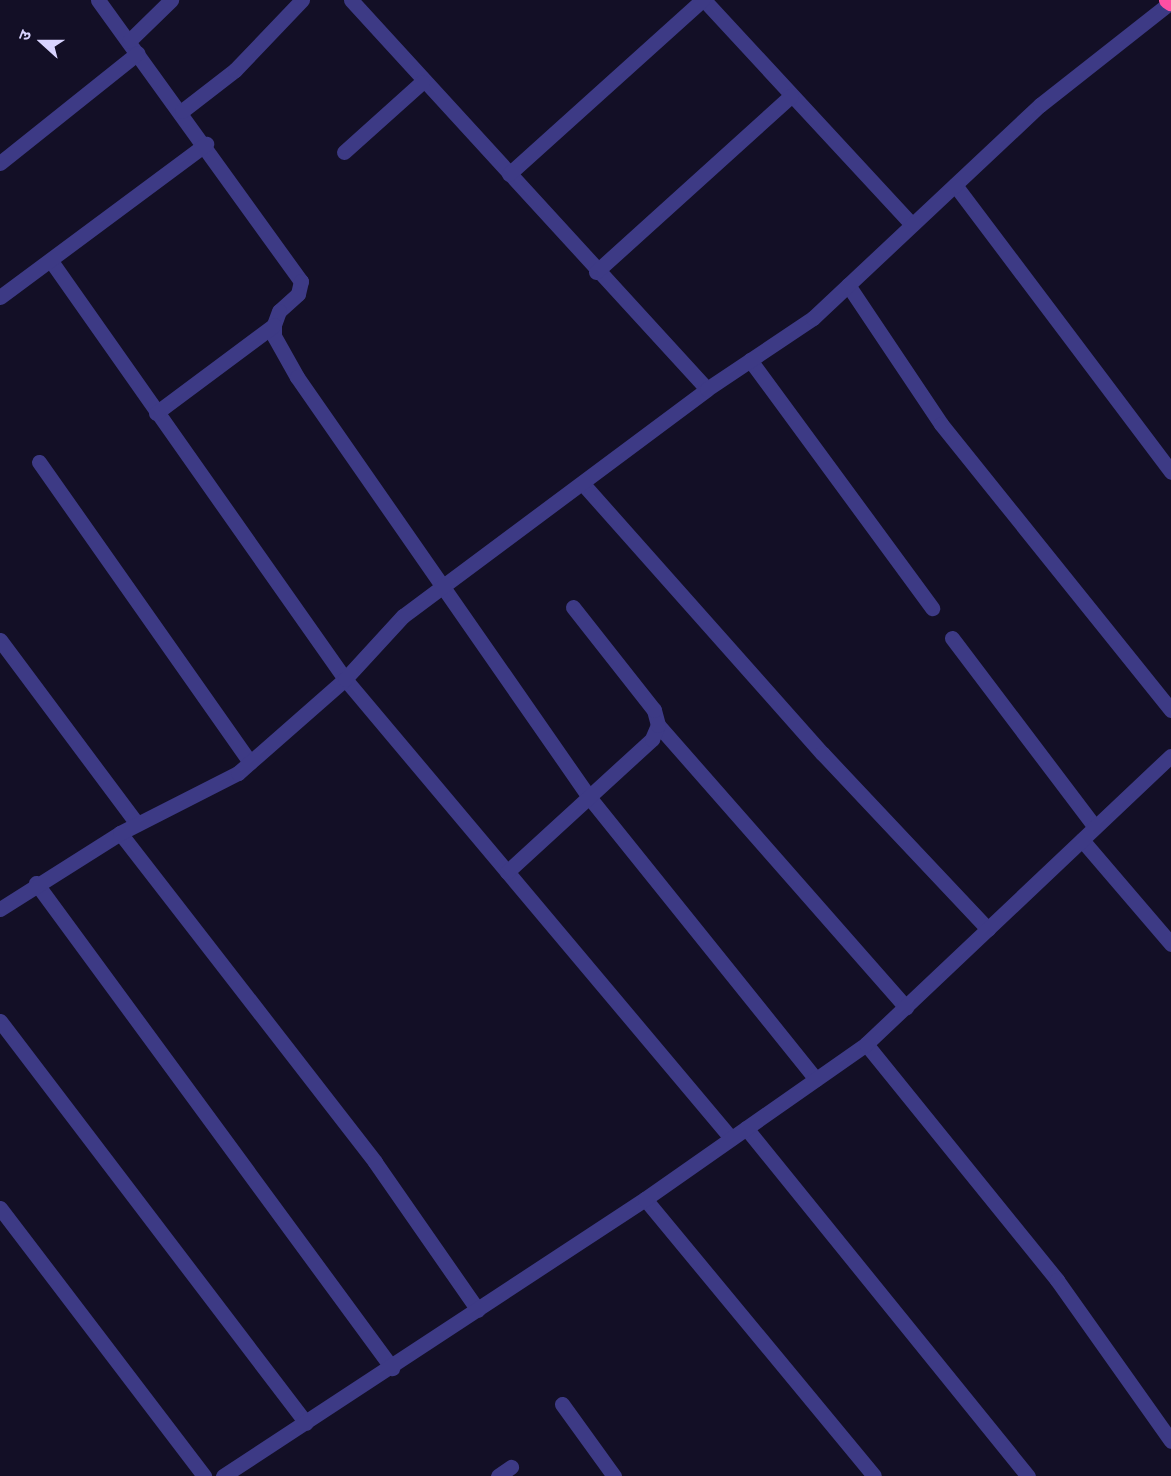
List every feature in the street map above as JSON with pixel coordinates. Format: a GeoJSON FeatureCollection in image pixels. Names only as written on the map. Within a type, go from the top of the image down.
{"type":"FeatureCollection","features":[{"type":"Feature","properties":{"kind":"street"},"geometry":{"type":"LineString","coordinates":[[98,0],[206,144],[301,281],[298,294],[279,311],[274,325],[274,336],[297,377],[440,589],[589,797],[816,1079]]}},
{"type":"Feature","properties":{"kind":"street"},"geometry":{"type":"LineString","coordinates":[[0,163],[134,47],[171,0]]}},
{"type":"Feature","properties":{"kind":"street"},"geometry":{"type":"LineString","coordinates":[[182,111],[235,70],[302,0]]}},
{"type":"Feature","properties":{"kind":"street"},"geometry":{"type":"LineString","coordinates":[[351,0],[596,272],[707,389]]}},
{"type":"Feature","properties":{"kind":"street"},"geometry":{"type":"LineString","coordinates":[[509,174],[703,0],[912,225]]}},
{"type":"Feature","properties":{"kind":"street"},"geometry":{"type":"LineString","coordinates":[[3,902],[120,833],[250,762],[345,679],[403,616],[583,484],[707,389],[813,318],[1040,105],[1170,2]]}},
{"type":"Feature","properties":{"kind":"street"},"geometry":{"type":"LineString","coordinates":[[344,152],[422,81]]}},
{"type":"Feature","properties":{"kind":"street"},"geometry":{"type":"LineString","coordinates":[[596,272],[791,96]]}},
{"type":"Feature","properties":{"kind":"street"},"geometry":{"type":"LineString","coordinates":[[0,297],[206,144]]}},
{"type":"Feature","properties":{"kind":"street"},"geometry":{"type":"LineString","coordinates":[[955,185],[1171,472]]}},
{"type":"Feature","properties":{"kind":"street"},"geometry":{"type":"LineString","coordinates":[[51,261],[345,679],[731,1138]]}},
{"type":"Feature","properties":{"kind":"street"},"geometry":{"type":"LineString","coordinates":[[848,285],[941,424],[1171,710]]}},
{"type":"Feature","properties":{"kind":"street"},"geometry":{"type":"LineString","coordinates":[[156,413],[274,325]]}},
{"type":"Feature","properties":{"kind":"street"},"geometry":{"type":"LineString","coordinates":[[750,360],[932,608]]}},
{"type":"Feature","properties":{"kind":"street"},"geometry":{"type":"LineString","coordinates":[[39,462],[250,762]]}},
{"type":"Feature","properties":{"kind":"street"},"geometry":{"type":"LineString","coordinates":[[583,484],[822,753],[988,929]]}},
{"type":"Feature","properties":{"kind":"street"},"geometry":{"type":"LineString","coordinates":[[573,607],[654,710],[658,725],[906,1007]]}},
{"type":"Feature","properties":{"kind":"street"},"geometry":{"type":"LineString","coordinates":[[952,638],[1095,827]]}},
{"type":"Feature","properties":{"kind":"street"},"geometry":{"type":"LineString","coordinates":[[0,640],[137,824]]}},
{"type":"Feature","properties":{"kind":"street"},"geometry":{"type":"LineString","coordinates":[[507,872],[652,739],[658,725]]}},
{"type":"Feature","properties":{"kind":"street"},"geometry":{"type":"LineString","coordinates":[[223,1476],[392,1368],[645,1198],[866,1044],[1171,756]]}},
{"type":"Feature","properties":{"kind":"street"},"geometry":{"type":"LineString","coordinates":[[120,833],[375,1162],[478,1310]]}},
{"type":"Feature","properties":{"kind":"street"},"geometry":{"type":"LineString","coordinates":[[1082,840],[1171,944]]}},
{"type":"Feature","properties":{"kind":"street"},"geometry":{"type":"LineString","coordinates":[[36,883],[392,1368]]}},
{"type":"Feature","properties":{"kind":"street"},"geometry":{"type":"LineString","coordinates":[[0,1022],[306,1423]]}},
{"type":"Feature","properties":{"kind":"street"},"geometry":{"type":"LineString","coordinates":[[866,1044],[1057,1280],[1171,1441]]}},
{"type":"Feature","properties":{"kind":"street"},"geometry":{"type":"LineString","coordinates":[[746,1128],[1028,1476]]}},
{"type":"Feature","properties":{"kind":"street"},"geometry":{"type":"LineString","coordinates":[[645,1198],[874,1476]]}},
{"type":"Feature","properties":{"kind":"street"},"geometry":{"type":"LineString","coordinates":[[0,1208],[204,1476]]}},
{"type":"Feature","properties":{"kind":"street"},"geometry":{"type":"LineString","coordinates":[[561,1404],[614,1476]]}}]}
